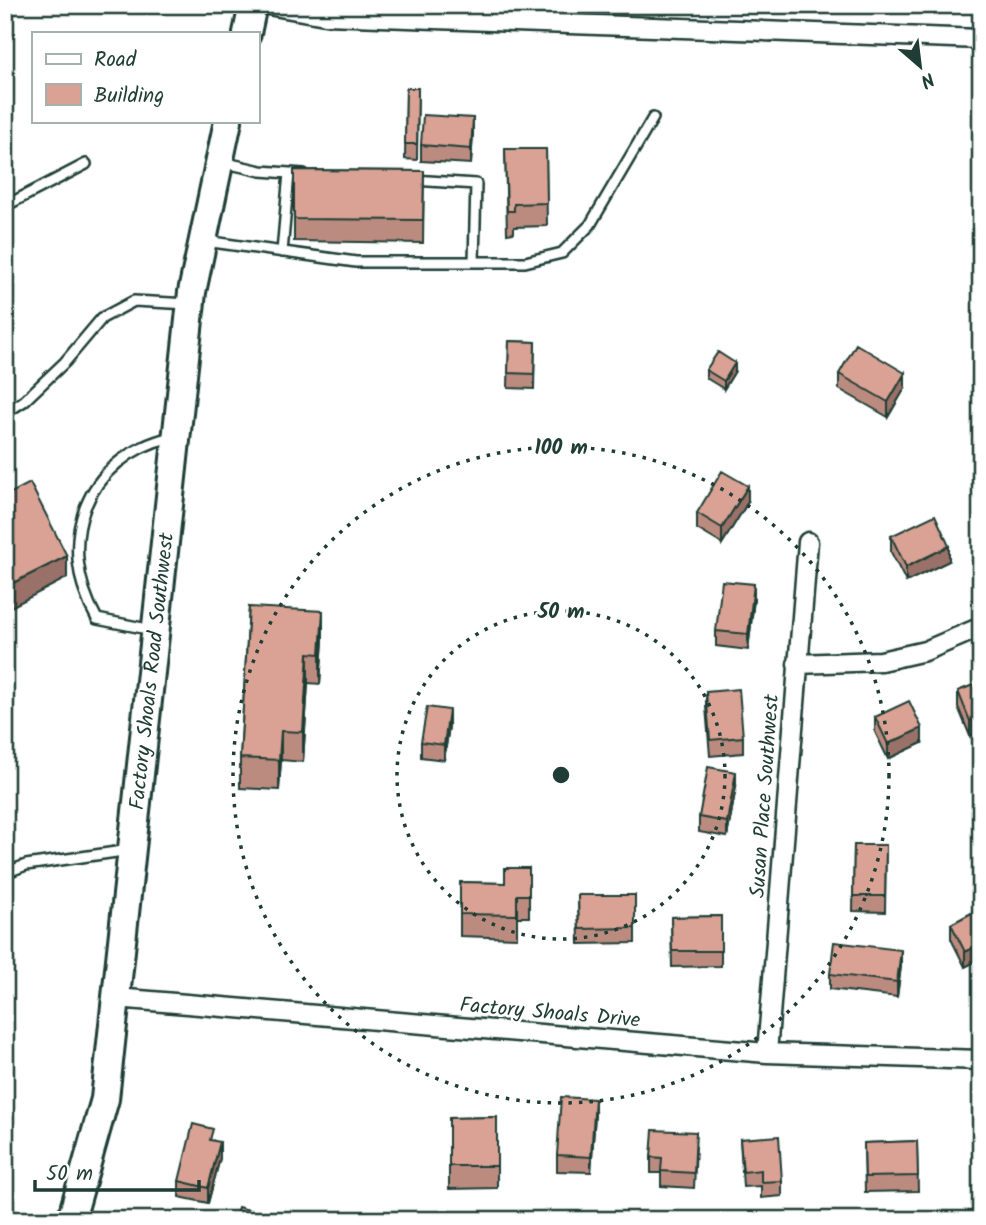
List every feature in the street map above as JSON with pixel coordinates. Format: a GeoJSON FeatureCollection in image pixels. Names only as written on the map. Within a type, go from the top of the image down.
{"type":"FeatureCollection","features":[{"type":"Feature","properties":{"kind":"street"},"geometry":{"type":"LineString","coordinates":[[247,32],[253,5]]}},
{"type":"Feature","properties":{"kind":"street"},"geometry":{"type":"LineString","coordinates":[[268,5],[325,15],[981,39]]}},
{"type":"Feature","properties":{"kind":"street","name":"Factory Shoals Road Southwest"},"geometry":{"type":"LineString","coordinates":[[71,1220],[106,1099],[191,304],[228,122]]}},
{"type":"Feature","properties":{"kind":"street","name":"Susan Place Southwest"},"geometry":{"type":"LineString","coordinates":[[767,1053],[808,542]]}},
{"type":"Feature","properties":{"kind":"street"},"geometry":{"type":"LineString","coordinates":[[797,664],[881,661],[925,651],[981,627]]}},
{"type":"Feature","properties":{"kind":"street","name":"Factory Shoals Drive"},"geometry":{"type":"LineString","coordinates":[[116,998],[767,1053],[981,1060]]}},
{"type":"Feature","properties":{"kind":"lane"},"geometry":{"type":"LineString","coordinates":[[203,240],[356,262],[525,262],[562,253],[590,225],[653,118]]}},
{"type":"Feature","properties":{"kind":"lane"},"geometry":{"type":"LineString","coordinates":[[220,161],[261,171],[318,175]]}},
{"type":"Feature","properties":{"kind":"lane"},"geometry":{"type":"LineString","coordinates":[[5,206],[86,164]]}},
{"type":"Feature","properties":{"kind":"lane"},"geometry":{"type":"LineString","coordinates":[[282,252],[289,173]]}},
{"type":"Feature","properties":{"kind":"lane"},"geometry":{"type":"LineString","coordinates":[[397,179],[476,184],[474,262]]}},
{"type":"Feature","properties":{"kind":"lane"},"geometry":{"type":"LineString","coordinates":[[5,413],[24,401],[65,362],[102,318],[134,302],[191,304]]}},
{"type":"Feature","properties":{"kind":"lane"},"geometry":{"type":"LineString","coordinates":[[156,630],[97,619],[84,597],[78,569],[76,533],[99,481],[118,460],[153,442],[177,436]]}},
{"type":"Feature","properties":{"kind":"lane"},"geometry":{"type":"LineString","coordinates":[[5,873],[26,865],[132,850]]}},
{"type":"Feature","properties":{"kind":"building"},"geometry":{"type":"Polygon","coordinates":[[[406,88],[418,88],[417,144],[405,144],[406,88]]]}},
{"type":"Feature","properties":{"kind":"building"},"geometry":{"type":"Polygon","coordinates":[[[423,115],[473,118],[471,149],[421,145],[423,115]]]}},
{"type":"Feature","properties":{"kind":"building"},"geometry":{"type":"Polygon","coordinates":[[[505,149],[546,149],[547,203],[514,204],[514,211],[507,211],[505,149]]]}},
{"type":"Feature","properties":{"kind":"building"},"geometry":{"type":"Polygon","coordinates":[[[294,170],[424,171],[423,220],[294,219],[294,170]]]}},
{"type":"Feature","properties":{"kind":"building"},"geometry":{"type":"Polygon","coordinates":[[[509,341],[535,342],[534,374],[508,373],[509,341]]]}},
{"type":"Feature","properties":{"kind":"building"},"geometry":{"type":"Polygon","coordinates":[[[856,344],[905,373],[888,402],[839,374],[856,344]]]}},
{"type":"Feature","properties":{"kind":"building"},"geometry":{"type":"Polygon","coordinates":[[[718,352],[735,363],[724,381],[706,370],[718,352]]]}},
{"type":"Feature","properties":{"kind":"building"},"geometry":{"type":"Polygon","coordinates":[[[722,471],[748,486],[722,528],[697,513],[722,471]]]}},
{"type":"Feature","properties":{"kind":"building"},"geometry":{"type":"Polygon","coordinates":[[[30,483],[67,556],[5,587],[5,496],[30,483]]]}},
{"type":"Feature","properties":{"kind":"building"},"geometry":{"type":"Polygon","coordinates":[[[935,515],[949,546],[906,567],[891,536],[935,515]]]}},
{"type":"Feature","properties":{"kind":"building"},"geometry":{"type":"Polygon","coordinates":[[[722,581],[754,584],[748,634],[716,631],[722,581]]]}},
{"type":"Feature","properties":{"kind":"building"},"geometry":{"type":"Polygon","coordinates":[[[249,607],[323,611],[320,654],[308,653],[303,732],[281,731],[279,760],[240,758],[249,607]]]}},
{"type":"Feature","properties":{"kind":"building"},"geometry":{"type":"Polygon","coordinates":[[[981,682],[981,716],[970,721],[958,691],[981,682]]]}},
{"type":"Feature","properties":{"kind":"building"},"geometry":{"type":"Polygon","coordinates":[[[739,689],[743,737],[710,740],[706,692],[739,689]]]}},
{"type":"Feature","properties":{"kind":"building"},"geometry":{"type":"Polygon","coordinates":[[[909,701],[922,728],[888,744],[875,717],[909,701]]]}},
{"type":"Feature","properties":{"kind":"building"},"geometry":{"type":"Polygon","coordinates":[[[427,707],[449,710],[444,745],[421,742],[427,707]]]}},
{"type":"Feature","properties":{"kind":"building"},"geometry":{"type":"Polygon","coordinates":[[[708,767],[736,772],[727,822],[699,817],[708,767]]]}},
{"type":"Feature","properties":{"kind":"building"},"geometry":{"type":"Polygon","coordinates":[[[854,845],[886,845],[885,896],[853,896],[854,845]]]}},
{"type":"Feature","properties":{"kind":"building"},"geometry":{"type":"Polygon","coordinates":[[[505,868],[529,868],[529,895],[517,895],[517,915],[460,914],[460,882],[505,883],[505,868]]]}},
{"type":"Feature","properties":{"kind":"building"},"geometry":{"type":"Polygon","coordinates":[[[578,895],[635,895],[635,928],[579,929],[578,895]]]}},
{"type":"Feature","properties":{"kind":"building"},"geometry":{"type":"Polygon","coordinates":[[[981,908],[981,944],[965,952],[951,924],[981,908]]]}},
{"type":"Feature","properties":{"kind":"building"},"geometry":{"type":"Polygon","coordinates":[[[721,916],[721,951],[672,951],[671,917],[721,916]]]}},
{"type":"Feature","properties":{"kind":"building"},"geometry":{"type":"Polygon","coordinates":[[[834,942],[901,950],[897,982],[830,974],[834,942]]]}},
{"type":"Feature","properties":{"kind":"building"},"geometry":{"type":"Polygon","coordinates":[[[561,1097],[595,1099],[591,1157],[557,1155],[561,1097]]]}},
{"type":"Feature","properties":{"kind":"building"},"geometry":{"type":"Polygon","coordinates":[[[497,1117],[497,1166],[449,1166],[449,1118],[497,1117]]]}},
{"type":"Feature","properties":{"kind":"building"},"geometry":{"type":"Polygon","coordinates":[[[193,1124],[213,1129],[210,1140],[220,1142],[208,1188],[179,1181],[193,1124]]]}},
{"type":"Feature","properties":{"kind":"building"},"geometry":{"type":"Polygon","coordinates":[[[653,1130],[696,1132],[694,1173],[661,1171],[662,1158],[651,1157],[653,1130]]]}},
{"type":"Feature","properties":{"kind":"building"},"geometry":{"type":"Polygon","coordinates":[[[779,1136],[782,1181],[761,1182],[761,1170],[743,1172],[740,1139],[779,1136]]]}},
{"type":"Feature","properties":{"kind":"building"},"geometry":{"type":"Polygon","coordinates":[[[917,1141],[918,1176],[865,1177],[864,1143],[917,1141]]]}},
{"type":"Feature","properties":{"kind":"building"},"geometry":{"type":"Polygon","coordinates":[[[238,1207],[279,1218],[279,1220],[235,1220],[238,1207]]]}}]}
